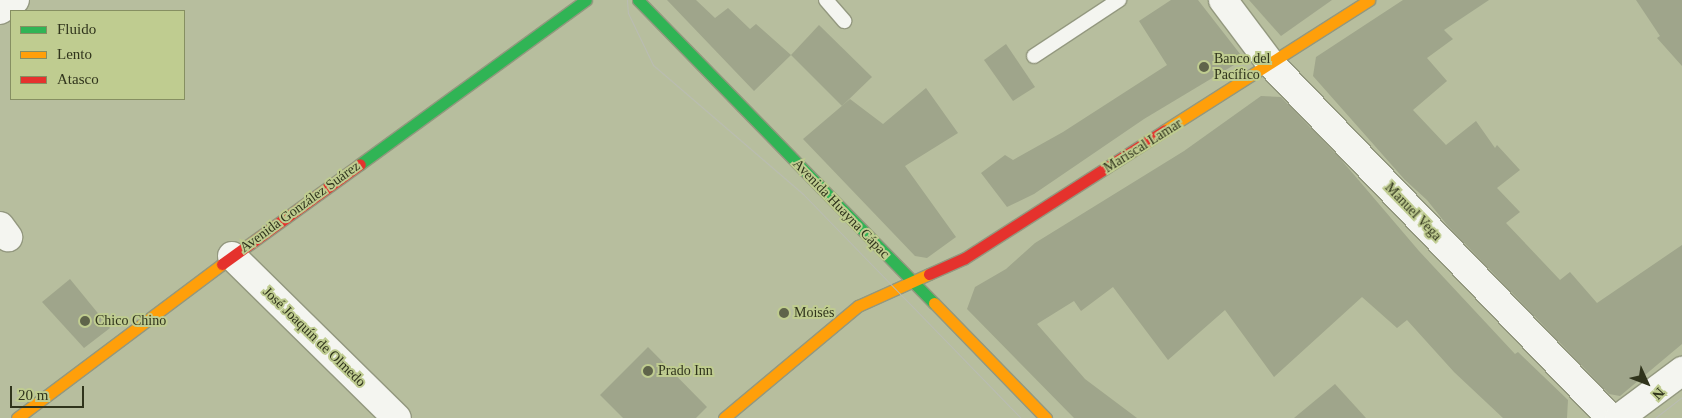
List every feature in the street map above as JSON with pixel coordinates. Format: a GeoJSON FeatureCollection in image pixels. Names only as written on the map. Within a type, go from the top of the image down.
{"type":"FeatureCollection","features":[{"type":"Feature","properties":{"kind":"street"},"geometry":{"type":"LineString","coordinates":[[0,10],[15,0]]}},
{"type":"Feature","properties":{"kind":"street","name":"Avenida González Suárez"},"geometry":{"type":"LineString","coordinates":[[17,418],[232,256],[586,0]]}},
{"type":"Feature","properties":{"kind":"street","name":"Avenida Huayna Cápac"},"geometry":{"type":"LineString","coordinates":[[638,0],[1046,418]]}},
{"type":"Feature","properties":{"kind":"street","name":"Manuel Vega"},"geometry":{"type":"LineString","coordinates":[[1224,0],[1271,64],[1610,418]]}},
{"type":"Feature","properties":{"kind":"street","name":"Mariscal Lamar"},"geometry":{"type":"LineString","coordinates":[[724,418],[858,306],[965,258],[1369,0]]}},
{"type":"Feature","properties":{"kind":"street","name":"José Joaquín de Olmedo"},"geometry":{"type":"LineString","coordinates":[[232,256],[397,418]]}},
{"type":"Feature","properties":{"kind":"street"},"geometry":{"type":"LineString","coordinates":[[1620,418],[1682,371]]}},
{"type":"Feature","properties":{"kind":"lane"},"geometry":{"type":"LineString","coordinates":[[826,0],[844,21]]}},
{"type":"Feature","properties":{"kind":"lane"},"geometry":{"type":"LineString","coordinates":[[1034,56],[1119,0]]}},
{"type":"Feature","properties":{"kind":"building"},"geometry":{"type":"Polygon","coordinates":[[[667,0],[696,0],[715,18],[728,8],[750,29],[756,24],[791,55],[754,91],[667,0]]]}},
{"type":"Feature","properties":{"kind":"building"},"geometry":{"type":"Polygon","coordinates":[[[1171,0],[1198,0],[1244,59],[1144,119],[1034,194],[1007,207],[981,173],[1005,155],[1013,160],[1063,132],[1167,65],[1139,21],[1171,0]]]}},
{"type":"Feature","properties":{"kind":"building"},"geometry":{"type":"Polygon","coordinates":[[[1249,0],[1332,0],[1281,36],[1249,0]]]}},
{"type":"Feature","properties":{"kind":"building"},"geometry":{"type":"Polygon","coordinates":[[[1403,0],[1489,0],[1444,30],[1453,39],[1427,58],[1447,81],[1413,110],[1446,145],[1476,121],[1495,148],[1497,145],[1520,170],[1497,188],[1520,212],[1506,223],[1560,280],[1570,272],[1597,303],[1682,245],[1682,344],[1620,396],[1609,394],[1447,225],[1427,200],[1405,180],[1313,76],[1316,57],[1403,0]]]}},
{"type":"Feature","properties":{"kind":"building"},"geometry":{"type":"Polygon","coordinates":[[[1636,0],[1682,0],[1682,66],[1657,38],[1660,36],[1636,0]]]}},
{"type":"Feature","properties":{"kind":"building"},"geometry":{"type":"Polygon","coordinates":[[[819,25],[872,77],[842,106],[791,55],[819,25]]]}},
{"type":"Feature","properties":{"kind":"building"},"geometry":{"type":"Polygon","coordinates":[[[1006,44],[1035,87],[1013,101],[984,60],[1006,44]]]}},
{"type":"Feature","properties":{"kind":"building"},"geometry":{"type":"Polygon","coordinates":[[[926,88],[958,133],[905,166],[956,237],[927,258],[915,256],[803,139],[850,99],[883,124],[926,88]]]}},
{"type":"Feature","properties":{"kind":"building"},"geometry":{"type":"Polygon","coordinates":[[[1261,96],[1281,97],[1338,156],[1419,251],[1515,354],[1518,352],[1568,400],[1567,418],[1503,418],[1454,372],[1407,320],[1397,328],[1362,297],[1274,377],[1225,310],[1168,360],[1113,287],[1081,311],[1074,301],[1037,324],[1085,379],[1137,418],[1074,418],[967,309],[975,287],[1006,269],[1035,243],[1184,151],[1261,96]]]}},
{"type":"Feature","properties":{"kind":"building"},"geometry":{"type":"Polygon","coordinates":[[[70,279],[110,328],[84,348],[42,302],[70,279]]]}},
{"type":"Feature","properties":{"kind":"building","name":"Prado Inn"},"geometry":{"type":"Polygon","coordinates":[[[648,347],[707,407],[696,418],[623,418],[600,395],[648,347]]]}},
{"type":"Feature","properties":{"kind":"building"},"geometry":{"type":"Polygon","coordinates":[[[1335,384],[1366,418],[1294,418],[1335,384]]]}},
{"type":"Feature","properties":{"kind":"tram line"},"geometry":{"type":"LineString","coordinates":[[627,0],[628,13],[653,65],[803,194],[1021,418]]}},
{"type":"Feature","properties":{"kind":"tram line"},"geometry":{"type":"LineString","coordinates":[[1655,418],[1682,397]]}},
{"type":"Feature","properties":{"kind":"traffic: fast"},"geometry":{"type":"LineString","coordinates":[[360,164],[586,0]]}},
{"type":"Feature","properties":{"kind":"traffic: fast"},"geometry":{"type":"LineString","coordinates":[[638,0],[934,303]]}},
{"type":"Feature","properties":{"kind":"traffic: slow"},"geometry":{"type":"LineString","coordinates":[[1165,130],[1369,0]]}},
{"type":"Feature","properties":{"kind":"traffic: slow"},"geometry":{"type":"LineString","coordinates":[[17,418],[222,264]]}},
{"type":"Feature","properties":{"kind":"traffic: slow"},"geometry":{"type":"LineString","coordinates":[[724,418],[858,306],[929,274]]}},
{"type":"Feature","properties":{"kind":"traffic: slow"},"geometry":{"type":"LineString","coordinates":[[934,303],[1046,418]]}},
{"type":"Feature","properties":{"kind":"traffic: jam"},"geometry":{"type":"LineString","coordinates":[[929,274],[965,258],[1165,130]]}},
{"type":"Feature","properties":{"kind":"traffic: jam"},"geometry":{"type":"LineString","coordinates":[[222,264],[360,164]]}},
{"type":"Feature","properties":{"kind":"place","name":"Banco del Pacífico"},"geometry":{"type":"Point","coordinates":[1204,67]}},
{"type":"Feature","properties":{"kind":"place","name":"Moisés"},"geometry":{"type":"Point","coordinates":[784,313]}},
{"type":"Feature","properties":{"kind":"place","name":"Chico Chino"},"geometry":{"type":"Point","coordinates":[85,321]}},
{"type":"Feature","properties":{"kind":"place","name":"Prado Inn"},"geometry":{"type":"Point","coordinates":[648,371]}}]}
